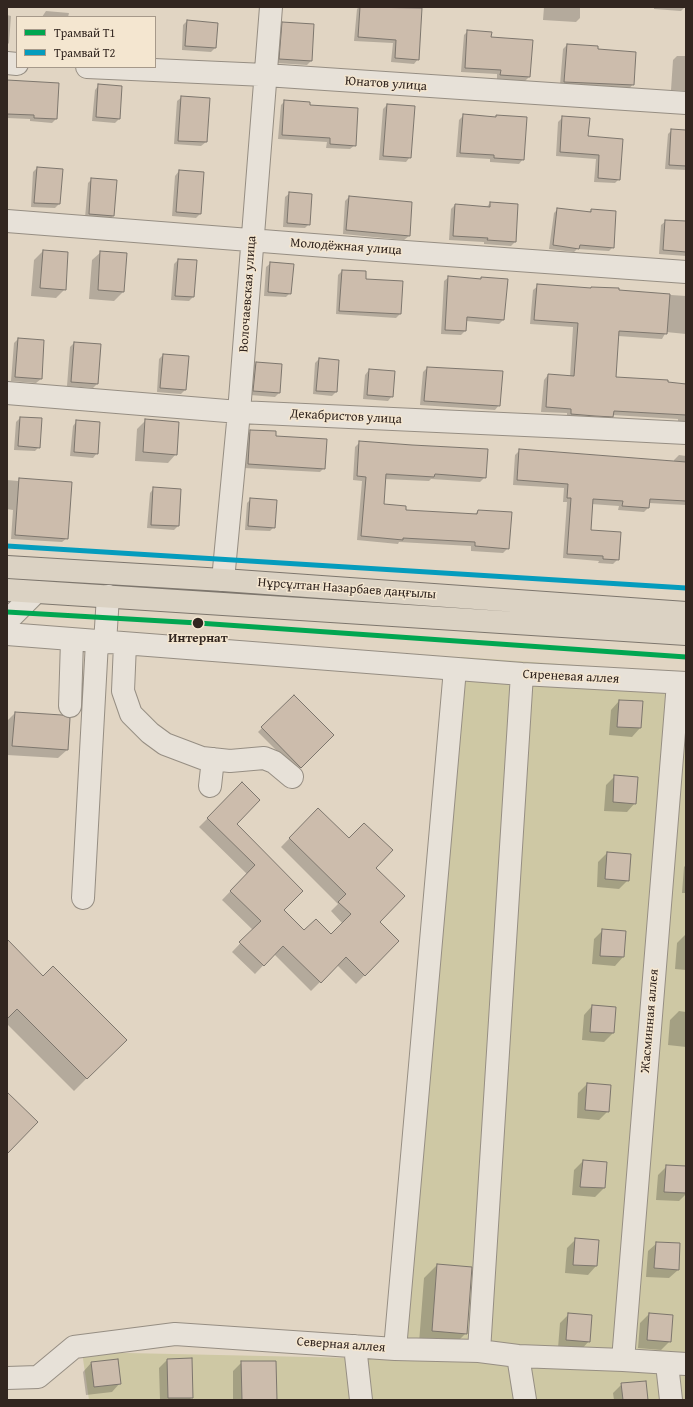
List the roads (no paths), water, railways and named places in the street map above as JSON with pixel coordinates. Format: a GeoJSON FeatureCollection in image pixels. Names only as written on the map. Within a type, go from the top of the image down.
{"type":"FeatureCollection","features":[{"type":"Feature","properties":{"kind":"main road","name":"Нұрсұлтан Назарбаев даңғылы"},"geometry":{"type":"LineString","coordinates":[[7,568],[223,580],[686,613]]}},
{"type":"Feature","properties":{"kind":"main road","name":"Нұрсұлтан Назарбаев даңғылы"},"geometry":{"type":"LineString","coordinates":[[7,590],[686,634]]}},
{"type":"Feature","properties":{"kind":"street","name":"Волочаевская улица"},"geometry":{"type":"LineString","coordinates":[[223,580],[239,412],[271,7]]}},
{"type":"Feature","properties":{"kind":"street","name":"Юнатов улица"},"geometry":{"type":"LineString","coordinates":[[107,68],[265,76],[686,104]]}},
{"type":"Feature","properties":{"kind":"street","name":"Молодёжная улица"},"geometry":{"type":"LineString","coordinates":[[7,221],[686,272]]}},
{"type":"Feature","properties":{"kind":"street","name":"Декабристов улица"},"geometry":{"type":"LineString","coordinates":[[7,393],[239,412],[686,433]]}},
{"type":"Feature","properties":{"kind":"street"},"geometry":{"type":"LineString","coordinates":[[7,621],[36,592]]}},
{"type":"Feature","properties":{"kind":"street"},"geometry":{"type":"LineString","coordinates":[[83,898],[109,643],[108,596]]}},
{"type":"Feature","properties":{"kind":"street","name":"Сиреневая аллея"},"geometry":{"type":"LineString","coordinates":[[7,634],[522,674],[682,683]]}},
{"type":"Feature","properties":{"kind":"street"},"geometry":{"type":"LineString","coordinates":[[70,706],[72,640]]}},
{"type":"Feature","properties":{"kind":"street"},"geometry":{"type":"LineString","coordinates":[[109,643],[131,714],[150,733],[165,744],[202,758],[230,761],[264,758],[274,762],[292,777]]}},
{"type":"Feature","properties":{"kind":"street"},"geometry":{"type":"LineString","coordinates":[[395,1349],[455,669]]}},
{"type":"Feature","properties":{"kind":"street"},"geometry":{"type":"LineString","coordinates":[[479,1351],[522,674]]}},
{"type":"Feature","properties":{"kind":"street","name":"Жасминная аллея"},"geometry":{"type":"LineString","coordinates":[[623,1360],[682,683]]}},
{"type":"Feature","properties":{"kind":"street"},"geometry":{"type":"LineString","coordinates":[[210,786],[212,759]]}},
{"type":"Feature","properties":{"kind":"street","name":"Северная аллея"},"geometry":{"type":"LineString","coordinates":[[7,1378],[38,1377],[74,1347],[175,1334],[395,1349],[479,1351],[518,1356],[623,1360],[676,1364]]}},
{"type":"Feature","properties":{"kind":"street"},"geometry":{"type":"LineString","coordinates":[[355,1346],[361,1400]]}},
{"type":"Feature","properties":{"kind":"street"},"geometry":{"type":"LineString","coordinates":[[518,1356],[525,1400]]}},
{"type":"Feature","properties":{"kind":"street"},"geometry":{"type":"LineString","coordinates":[[671,1400],[676,1364]]}},
{"type":"Feature","properties":{"kind":"tram line","name":"T2"},"geometry":{"type":"LineString","coordinates":[[7,546],[686,588]]}},
{"type":"Feature","properties":{"kind":"tram line","name":"T1"},"geometry":{"type":"LineString","coordinates":[[7,612],[198,623],[686,657]]}},
{"type":"Feature","properties":{"kind":"place","name":"Интернат"},"geometry":{"type":"Point","coordinates":[198,623]}}]}
